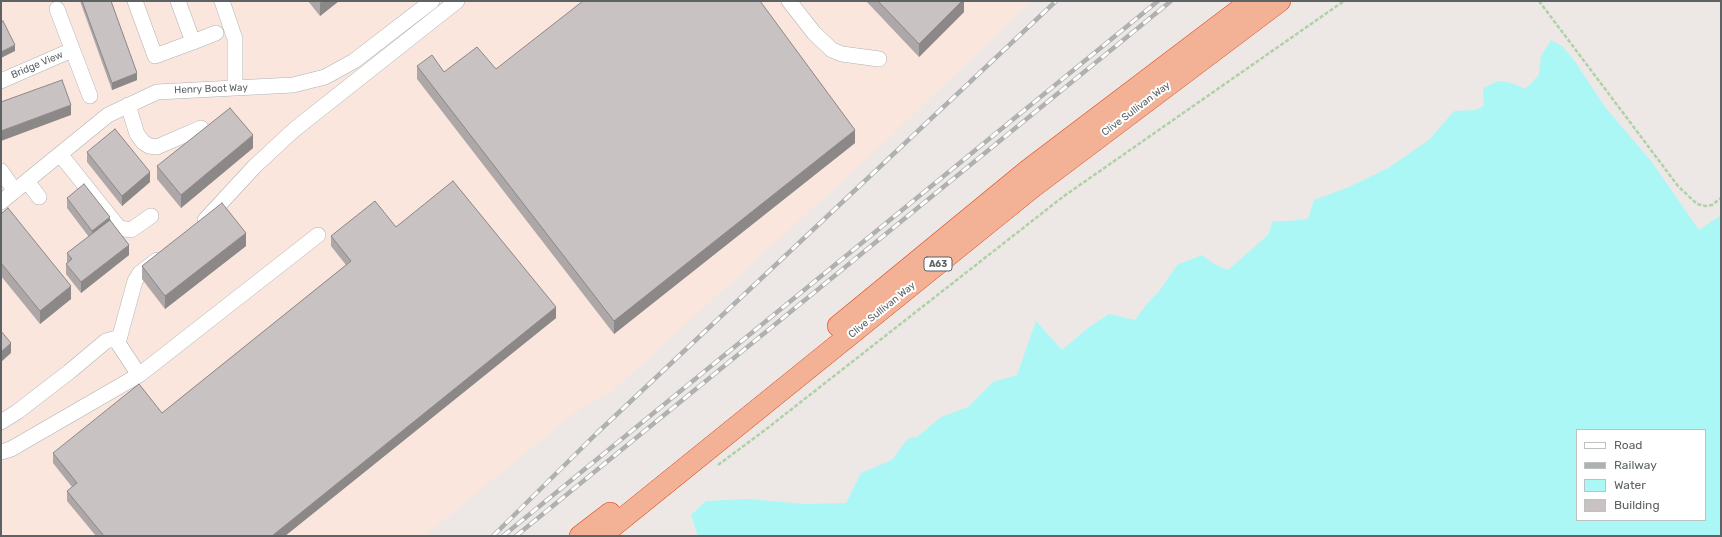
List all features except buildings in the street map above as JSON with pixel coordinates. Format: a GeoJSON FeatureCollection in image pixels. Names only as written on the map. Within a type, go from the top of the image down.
{"type":"FeatureCollection","features":[{"type":"Feature","properties":{"kind":"highway","name":"Clive Sullivan Way"},"geometry":{"type":"LineString","coordinates":[[580,536],[1028,170],[1251,1]]}},
{"type":"Feature","properties":{"kind":"highway","name":"Clive Sullivan Way"},"geometry":{"type":"LineString","coordinates":[[601,536],[1033,187],[1280,1]]}},
{"type":"Feature","properties":{"kind":"street"},"geometry":{"type":"LineString","coordinates":[[135,1],[155,56],[216,33]]}},
{"type":"Feature","properties":{"kind":"street"},"geometry":{"type":"LineString","coordinates":[[178,1],[193,42]]}},
{"type":"Feature","properties":{"kind":"street"},"geometry":{"type":"LineString","coordinates":[[222,1],[235,39],[236,88]]}},
{"type":"Feature","properties":{"kind":"street"},"geometry":{"type":"LineString","coordinates":[[192,230],[204,221],[255,166],[295,129],[457,1]]}},
{"type":"Feature","properties":{"kind":"street"},"geometry":{"type":"LineString","coordinates":[[789,1],[799,16],[832,50],[842,54],[878,59]]}},
{"type":"Feature","properties":{"kind":"street"},"geometry":{"type":"LineString","coordinates":[[427,5],[432,20]]}},
{"type":"Feature","properties":{"kind":"street","name":"Henry Boot Way"},"geometry":{"type":"LineString","coordinates":[[1,202],[108,115],[157,92],[294,85],[325,77],[354,61],[427,5]]}},
{"type":"Feature","properties":{"kind":"street","name":"Bridge View"},"geometry":{"type":"LineString","coordinates":[[57,9],[90,96]]}},
{"type":"Feature","properties":{"kind":"street","name":"Bridge View"},"geometry":{"type":"LineString","coordinates":[[1,81],[72,50]]}},
{"type":"Feature","properties":{"kind":"street"},"geometry":{"type":"LineString","coordinates":[[128,106],[137,134],[148,146],[156,147],[201,128]]}},
{"type":"Feature","properties":{"kind":"street"},"geometry":{"type":"LineString","coordinates":[[60,154],[119,228],[132,230],[151,216]]}},
{"type":"Feature","properties":{"kind":"street"},"geometry":{"type":"LineString","coordinates":[[1,171],[39,197]]}},
{"type":"Feature","properties":{"kind":"street"},"geometry":{"type":"LineString","coordinates":[[1,452],[11,449],[139,376],[318,235]]}},
{"type":"Feature","properties":{"kind":"street"},"geometry":{"type":"LineString","coordinates":[[118,343],[135,281],[140,273],[169,249]]}},
{"type":"Feature","properties":{"kind":"street"},"geometry":{"type":"LineString","coordinates":[[1,422],[17,412],[106,341],[113,339],[118,343],[139,376]]}},
{"type":"Feature","properties":{"kind":"path"},"geometry":{"type":"LineString","coordinates":[[716,466],[765,430],[1064,196],[1344,1]]}},
{"type":"Feature","properties":{"kind":"path"},"geometry":{"type":"LineString","coordinates":[[1539,1],[1678,186],[1697,204],[1705,206],[1712,205],[1721,198]]}},
{"type":"Feature","properties":{"kind":"shaded area"},"geometry":{"type":"Polygon","coordinates":[[[1,1],[1031,1],[887,140],[608,395],[582,407],[424,536],[1,536],[1,1]]]}},
{"type":"Feature","properties":{"kind":"water"},"geometry":{"type":"Polygon","coordinates":[[[1551,40],[1562,46],[1574,60],[1605,107],[1651,161],[1699,230],[1721,215],[1721,536],[698,536],[691,515],[706,501],[748,499],[806,504],[846,503],[861,473],[892,460],[905,442],[910,438],[917,437],[941,417],[968,407],[993,382],[1017,375],[1036,321],[1062,350],[1088,328],[1109,314],[1135,320],[1160,290],[1177,265],[1202,255],[1214,264],[1228,270],[1268,235],[1273,221],[1308,219],[1314,200],[1349,187],[1388,168],[1429,140],[1454,111],[1476,110],[1484,106],[1483,88],[1498,81],[1512,83],[1525,89],[1539,75],[1541,56],[1551,40]]]}},
{"type":"Feature","properties":{"kind":"railway"},"geometry":{"type":"LineString","coordinates":[[493,536],[597,433],[1056,1]]}},
{"type":"Feature","properties":{"kind":"railway"},"geometry":{"type":"LineString","coordinates":[[503,536],[1158,1]]}},
{"type":"Feature","properties":{"kind":"railway"},"geometry":{"type":"LineString","coordinates":[[516,536],[1171,1]]}}]}
